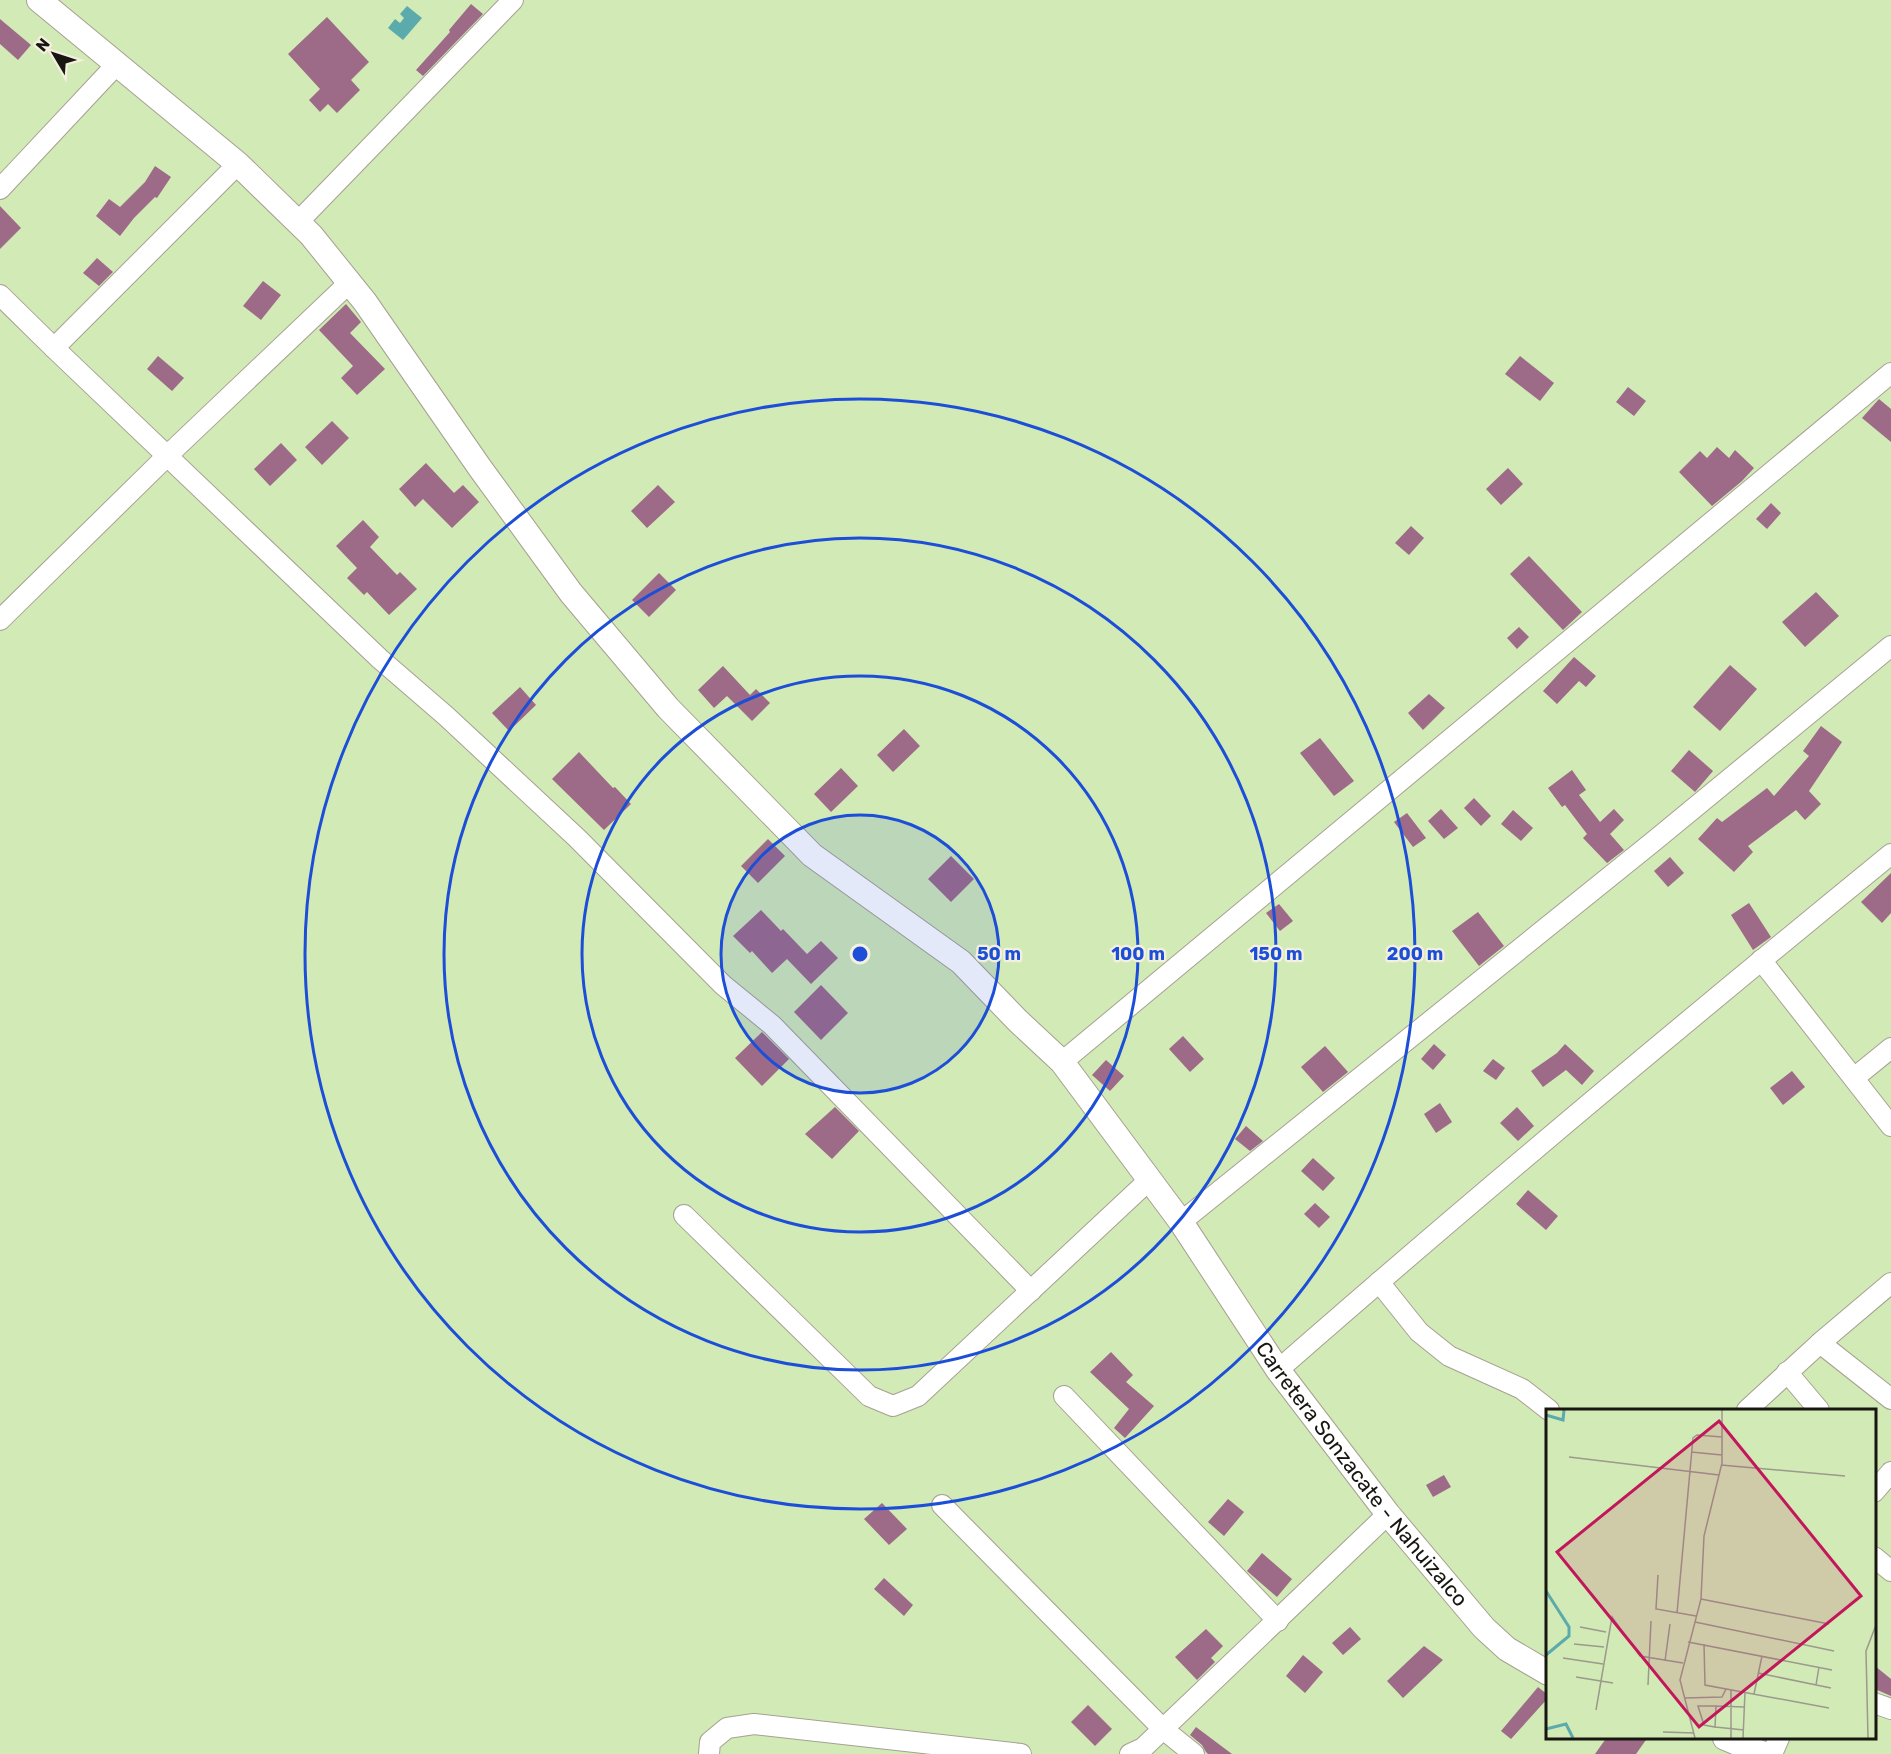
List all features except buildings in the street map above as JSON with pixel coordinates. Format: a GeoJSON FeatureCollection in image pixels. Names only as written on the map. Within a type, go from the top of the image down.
{"type":"FeatureCollection","features":[{"type":"Feature","properties":{"kind":"street","name":"Carretera Sonzacate - Nahuizalco"},"geometry":{"type":"LineString","coordinates":[[39,0],[118,63],[238,165],[311,235],[378,321],[480,468],[571,593],[668,708],[812,855],[961,962],[1018,1021],[1062,1062],[1181,1222],[1278,1370],[1388,1514],[1484,1628],[1507,1649],[1546,1672]]}},
{"type":"Feature","properties":{"kind":"street"},"geometry":{"type":"LineString","coordinates":[[298,222],[513,0]]}},
{"type":"Feature","properties":{"kind":"street"},"geometry":{"type":"LineString","coordinates":[[0,189],[118,63]]}},
{"type":"Feature","properties":{"kind":"street"},"geometry":{"type":"LineString","coordinates":[[54,348],[238,165]]}},
{"type":"Feature","properties":{"kind":"street"},"geometry":{"type":"LineString","coordinates":[[0,620],[167,456],[349,283]]}},
{"type":"Feature","properties":{"kind":"street"},"geometry":{"type":"LineString","coordinates":[[0,294],[380,659],[446,716],[577,838],[723,985],[772,1024],[1031,1291]]}},
{"type":"Feature","properties":{"kind":"street"},"geometry":{"type":"LineString","coordinates":[[1062,1062],[1891,373]]}},
{"type":"Feature","properties":{"kind":"street"},"geometry":{"type":"LineString","coordinates":[[1181,1222],[1654,841],[1891,646]]}},
{"type":"Feature","properties":{"kind":"street"},"geometry":{"type":"LineString","coordinates":[[1278,1370],[1761,960],[1891,854]]}},
{"type":"Feature","properties":{"kind":"street"},"geometry":{"type":"LineString","coordinates":[[1761,960],[1891,1126]]}},
{"type":"Feature","properties":{"kind":"street"},"geometry":{"type":"LineString","coordinates":[[1854,1078],[1891,1048]]}},
{"type":"Feature","properties":{"kind":"street"},"geometry":{"type":"LineString","coordinates":[[684,1215],[870,1396],[893,1407],[918,1396],[1148,1180]]}},
{"type":"Feature","properties":{"kind":"street"},"geometry":{"type":"LineString","coordinates":[[1379,1282],[1419,1332],[1449,1356],[1522,1389],[1548,1409]]}},
{"type":"Feature","properties":{"kind":"street"},"geometry":{"type":"LineString","coordinates":[[1748,1409],[1787,1372],[1891,1283]]}},
{"type":"Feature","properties":{"kind":"street"},"geometry":{"type":"LineString","coordinates":[[1820,1343],[1891,1399]]}},
{"type":"Feature","properties":{"kind":"street"},"geometry":{"type":"LineString","coordinates":[[1787,1372],[1818,1409]]}},
{"type":"Feature","properties":{"kind":"street"},"geometry":{"type":"LineString","coordinates":[[1064,1396],[1278,1621]]}},
{"type":"Feature","properties":{"kind":"street"},"geometry":{"type":"LineString","coordinates":[[1876,1491],[1891,1472]]}},
{"type":"Feature","properties":{"kind":"street"},"geometry":{"type":"LineString","coordinates":[[942,1505],[1163,1729],[1194,1754]]}},
{"type":"Feature","properties":{"kind":"street"},"geometry":{"type":"LineString","coordinates":[[1130,1754],[1143,1748],[1388,1514]]}},
{"type":"Feature","properties":{"kind":"street"},"geometry":{"type":"LineString","coordinates":[[1876,1558],[1891,1571]]}},
{"type":"Feature","properties":{"kind":"street"},"geometry":{"type":"LineString","coordinates":[[1876,1703],[1891,1709]]}},
{"type":"Feature","properties":{"kind":"street"},"geometry":{"type":"LineString","coordinates":[[709,1754],[710,1742],[727,1728],[754,1724],[1021,1754]]}},
{"type":"Feature","properties":{"kind":"street"},"geometry":{"type":"LineString","coordinates":[[1736,1739],[1764,1754]]}},
{"type":"Feature","properties":{"kind":"street"},"geometry":{"type":"LineString","coordinates":[[1772,1754],[1778,1739]]}},
{"type":"Feature","properties":{"kind":"green space"},"geometry":{"type":"Polygon","coordinates":[[[0,0],[1891,0],[1891,1754],[0,1754],[0,0]]]}},
{"type":"Feature","properties":{"kind":"water"},"geometry":{"type":"Polygon","coordinates":[[[407,6],[422,18],[403,40],[388,28],[395,19],[400,23],[404,18],[400,14],[407,6]]]}}]}
